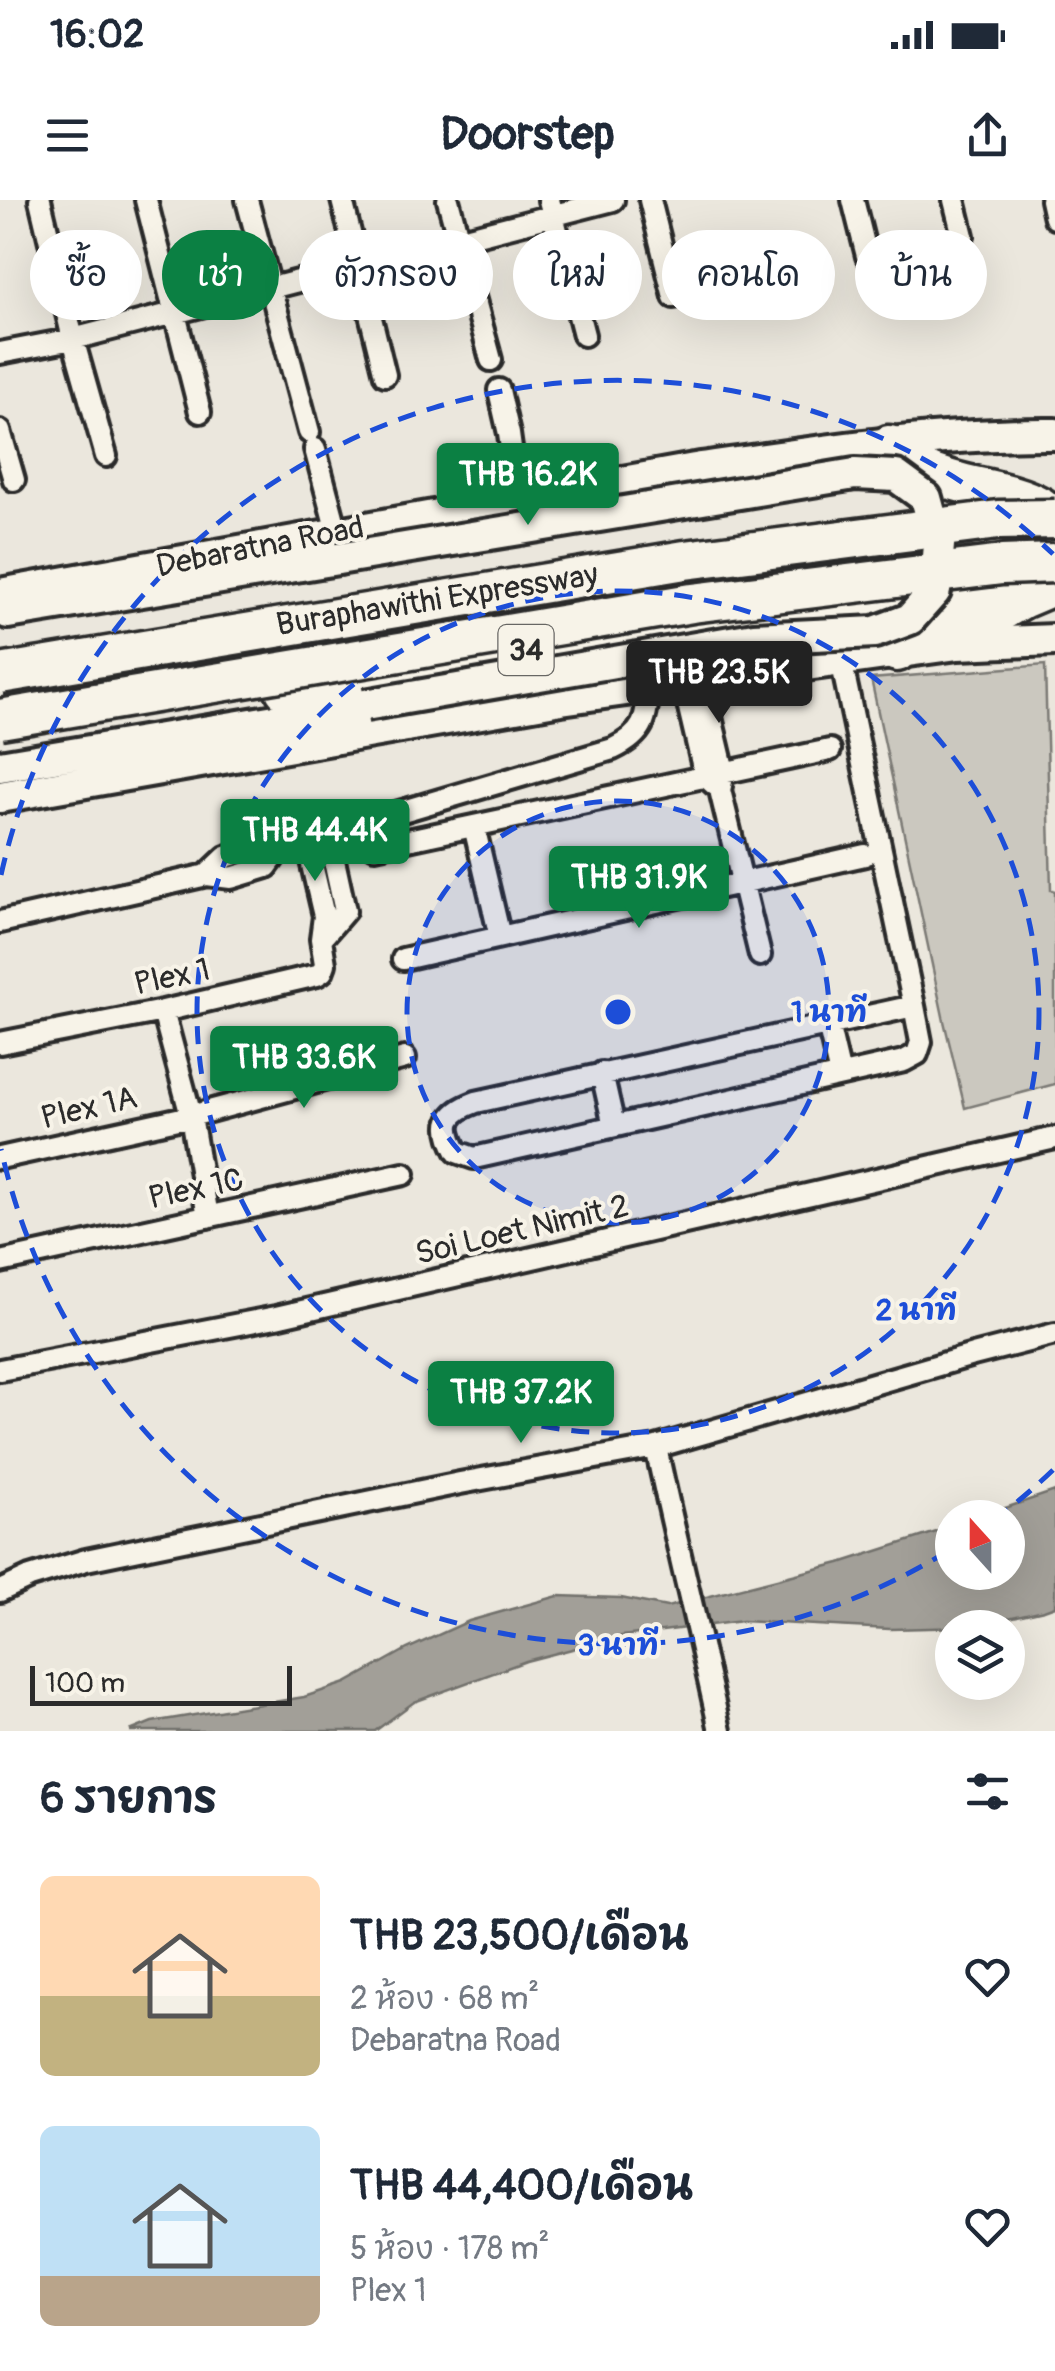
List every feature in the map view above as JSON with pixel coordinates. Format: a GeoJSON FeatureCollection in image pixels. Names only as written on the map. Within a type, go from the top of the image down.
{"type":"FeatureCollection","features":[{"type":"Feature","properties":{"kind":"highway"},"geometry":{"type":"LineString","coordinates":[[889,445],[911,464],[928,472],[1026,499],[1050,511]]}},
{"type":"Feature","properties":{"kind":"highway","name":"34"},"geometry":{"type":"LineString","coordinates":[[0,664],[377,598],[684,550],[998,508],[1050,511]]}},
{"type":"Feature","properties":{"kind":"highway","name":"Buraphawithi Expressway"},"geometry":{"type":"LineString","coordinates":[[0,674],[686,560],[1050,511]]}},
{"type":"Feature","properties":{"kind":"highway","name":"Buraphawithi Expressway"},"geometry":{"type":"LineString","coordinates":[[0,702],[690,586],[1001,548],[1055,547]]}},
{"type":"Feature","properties":{"kind":"highway"},"geometry":{"type":"LineString","coordinates":[[0,720],[692,603],[1002,565],[1055,563]]}},
{"type":"Feature","properties":{"kind":"highway"},"geometry":{"type":"LineString","coordinates":[[897,652],[911,638],[984,622],[1055,585]]}},
{"type":"Feature","properties":{"kind":"highway","name":"34"},"geometry":{"type":"LineString","coordinates":[[0,736],[696,622],[1004,586],[1055,585]]}},
{"type":"Feature","properties":{"kind":"main road","name":"Debaratna Road"},"geometry":{"type":"LineString","coordinates":[[0,594],[338,546],[518,499],[695,468],[999,434],[1055,434]]}},
{"type":"Feature","properties":{"kind":"main road"},"geometry":{"type":"LineString","coordinates":[[0,614],[338,546],[855,474],[896,476],[926,498],[940,544],[935,591],[910,619],[875,632],[754,638],[0,766]]}},
{"type":"Feature","properties":{"kind":"main road","name":"34"},"geometry":{"type":"LineString","coordinates":[[0,797],[562,699],[958,644],[1055,640]]}},
{"type":"Feature","properties":{"kind":"street"},"geometry":{"type":"LineString","coordinates":[[40,200],[72,339],[106,456]]}},
{"type":"Feature","properties":{"kind":"street"},"geometry":{"type":"LineString","coordinates":[[146,200],[162,260]]}},
{"type":"Feature","properties":{"kind":"street"},"geometry":{"type":"LineString","coordinates":[[247,200],[255,230]]}},
{"type":"Feature","properties":{"kind":"street"},"geometry":{"type":"LineString","coordinates":[[342,200],[350,230]]}},
{"type":"Feature","properties":{"kind":"street"},"geometry":{"type":"LineString","coordinates":[[448,200],[456,230]]}},
{"type":"Feature","properties":{"kind":"street"},"geometry":{"type":"LineString","coordinates":[[487,230],[552,208],[613,200]]}},
{"type":"Feature","properties":{"kind":"street"},"geometry":{"type":"LineString","coordinates":[[650,200],[662,248]]}},
{"type":"Feature","properties":{"kind":"street"},"geometry":{"type":"LineString","coordinates":[[854,200],[861,230]]}},
{"type":"Feature","properties":{"kind":"street"},"geometry":{"type":"LineString","coordinates":[[954,200],[961,230]]}},
{"type":"Feature","properties":{"kind":"street"},"geometry":{"type":"LineString","coordinates":[[1050,200],[1055,218]]}},
{"type":"Feature","properties":{"kind":"street"},"geometry":{"type":"LineString","coordinates":[[552,208],[584,335]]}},
{"type":"Feature","properties":{"kind":"street"},"geometry":{"type":"LineString","coordinates":[[0,352],[72,339],[162,316]]}},
{"type":"Feature","properties":{"kind":"street"},"geometry":{"type":"LineString","coordinates":[[178,320],[200,412]]}},
{"type":"Feature","properties":{"kind":"street"},"geometry":{"type":"LineString","coordinates":[[279,320],[338,546]]}},
{"type":"Feature","properties":{"kind":"street"},"geometry":{"type":"LineString","coordinates":[[372,320],[385,375]]}},
{"type":"Feature","properties":{"kind":"street"},"geometry":{"type":"LineString","coordinates":[[480,320],[491,360]]}},
{"type":"Feature","properties":{"kind":"street"},"geometry":{"type":"LineString","coordinates":[[499,390],[518,499]]}},
{"type":"Feature","properties":{"kind":"street"},"geometry":{"type":"LineString","coordinates":[[0,431],[14,480]]}},
{"type":"Feature","properties":{"kind":"street"},"geometry":{"type":"LineString","coordinates":[[841,660],[914,1006],[921,1042],[917,1054],[904,1061],[474,1158],[457,1152],[449,1137],[448,1122],[458,1109],[476,1102],[914,1006]]}},
{"type":"Feature","properties":{"kind":"street"},"geometry":{"type":"LineString","coordinates":[[693,680],[760,955]]}},
{"type":"Feature","properties":{"kind":"street"},"geometry":{"type":"LineString","coordinates":[[0,922],[207,875],[231,878],[249,861],[267,867],[282,846],[613,749],[632,740],[642,726],[648,710],[648,687]]}},
{"type":"Feature","properties":{"kind":"street"},"geometry":{"type":"LineString","coordinates":[[375,847],[716,779],[830,750]]}},
{"type":"Feature","properties":{"kind":"street"},"geometry":{"type":"LineString","coordinates":[[474,826],[500,937]]}},
{"type":"Feature","properties":{"kind":"street"},"geometry":{"type":"LineString","coordinates":[[321,939],[345,911],[328,834]]}},
{"type":"Feature","properties":{"kind":"street"},"geometry":{"type":"LineString","coordinates":[[306,839],[324,916],[321,939]]}},
{"type":"Feature","properties":{"kind":"street"},"geometry":{"type":"LineString","coordinates":[[403,960],[864,855]]}},
{"type":"Feature","properties":{"kind":"street","name":"Plex 1"},"geometry":{"type":"LineString","coordinates":[[0,1042],[163,1011],[317,975],[325,964],[321,939]]}},
{"type":"Feature","properties":{"kind":"street"},"geometry":{"type":"LineString","coordinates":[[163,1011],[191,1116],[208,1216]]}},
{"type":"Feature","properties":{"kind":"street"},"geometry":{"type":"LineString","coordinates":[[828,1024],[840,1075]]}},
{"type":"Feature","properties":{"kind":"street","name":"Plex 1A"},"geometry":{"type":"LineString","coordinates":[[0,1158],[191,1116],[405,1058]]}},
{"type":"Feature","properties":{"kind":"street"},"geometry":{"type":"LineString","coordinates":[[602,1073],[614,1126]]}},
{"type":"Feature","properties":{"kind":"street","name":"Soi Loet Nimit 2"},"geometry":{"type":"LineString","coordinates":[[0,1370],[276,1317],[1055,1138]]}},
{"type":"Feature","properties":{"kind":"street","name":"Plex 1C"},"geometry":{"type":"LineString","coordinates":[[0,1262],[404,1174]]}},
{"type":"Feature","properties":{"kind":"street"},"geometry":{"type":"LineString","coordinates":[[0,1591],[86,1560],[656,1447],[1055,1334]]}},
{"type":"Feature","properties":{"kind":"street"},"geometry":{"type":"LineString","coordinates":[[656,1447],[720,1731]]}},
{"type":"Feature","properties":{"kind":"shaded area"},"geometry":{"type":"Polygon","coordinates":[[[1045,665],[1051,890],[1055,891],[1055,1084],[965,1108],[871,679],[1045,665]]]}},
{"type":"Feature","properties":{"kind":"shaded area"},"geometry":{"type":"Polygon","coordinates":[[[1055,1491],[1055,1606],[1044,1610],[1025,1614],[1025,1610],[935,1610],[935,1628],[742,1621],[622,1636],[526,1661],[414,1702],[375,1731],[130,1731],[152,1722],[304,1697],[346,1683],[469,1621],[558,1596],[621,1598],[667,1607],[840,1563],[935,1532],[935,1590],[1025,1590],[1025,1501],[1055,1491]]]}}]}
